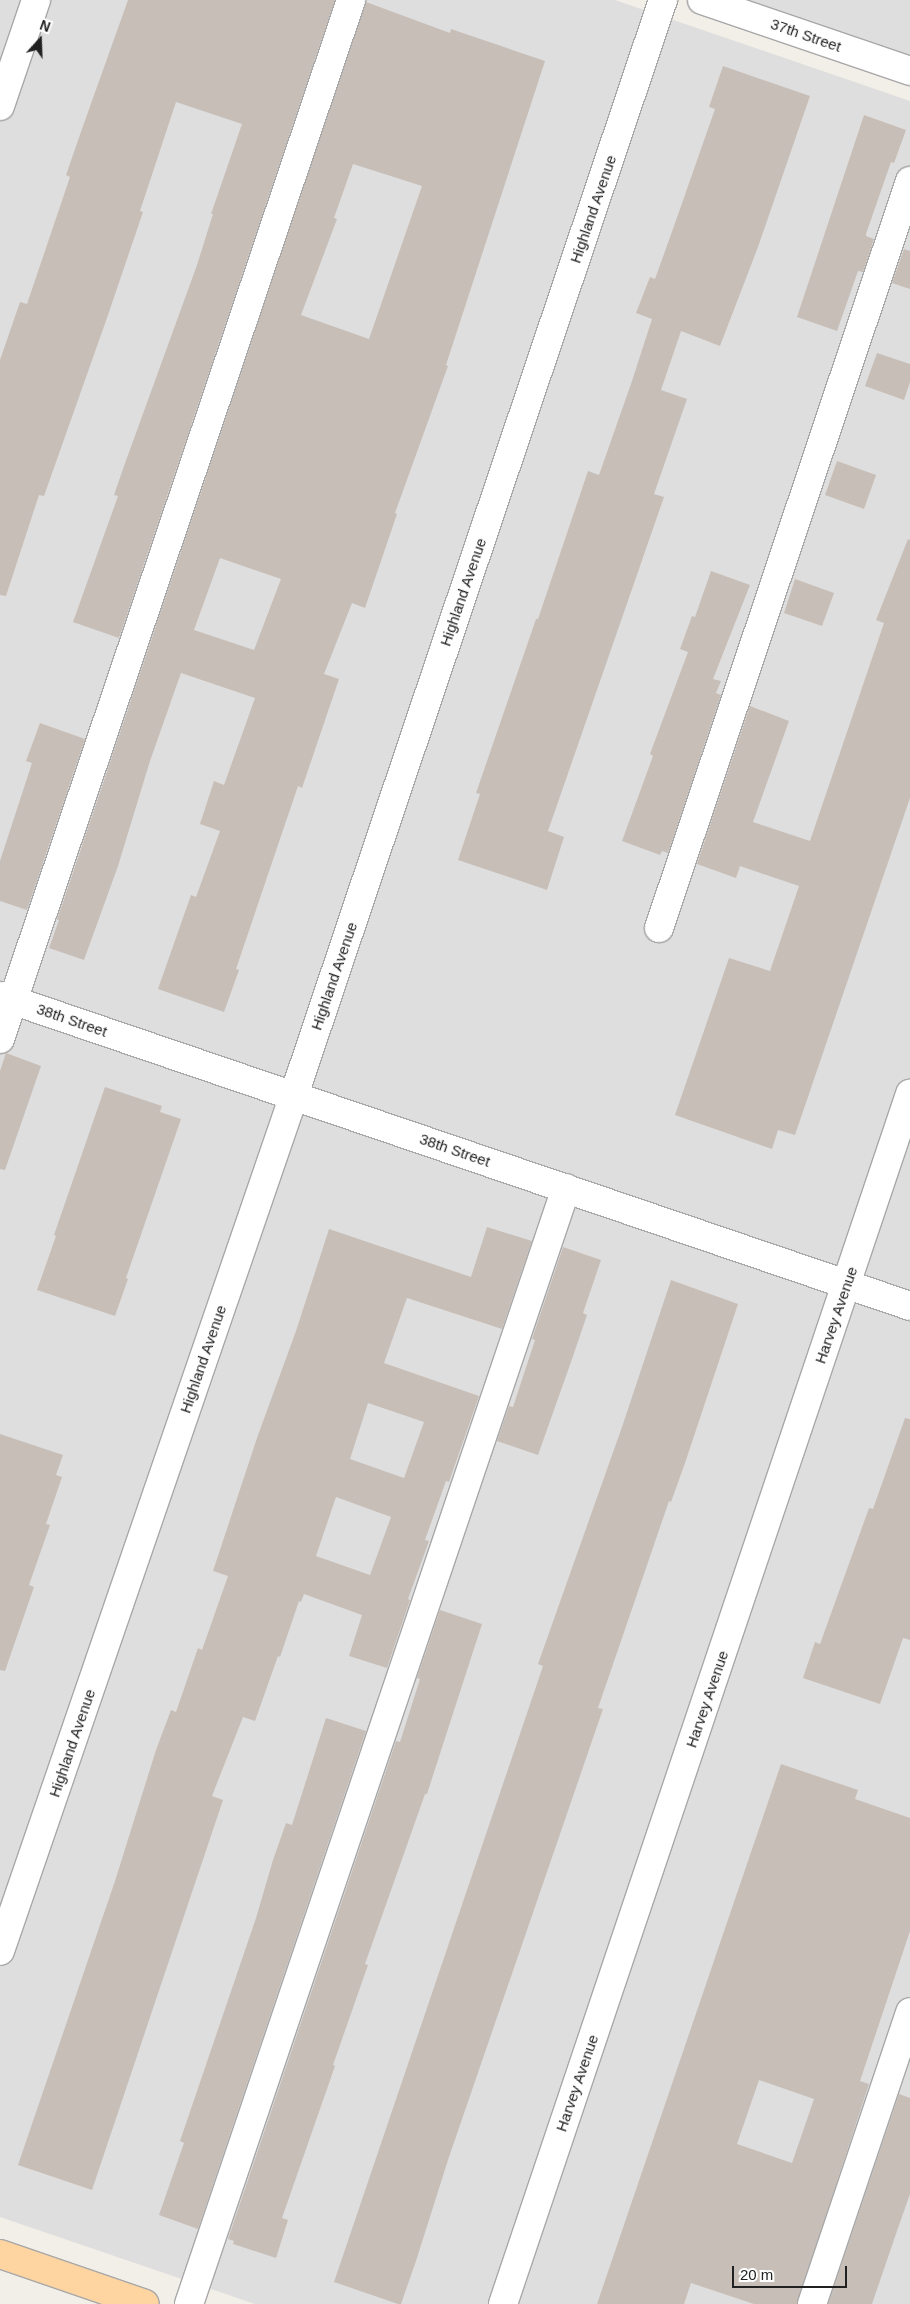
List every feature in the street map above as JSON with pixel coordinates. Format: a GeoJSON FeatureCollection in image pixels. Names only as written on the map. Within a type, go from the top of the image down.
{"type":"FeatureCollection","features":[{"type":"Feature","properties":{"kind":"main road"},"geometry":{"type":"LineString","coordinates":[[0,2254],[145,2304]]}},
{"type":"Feature","properties":{"kind":"street"},"geometry":{"type":"LineString","coordinates":[[0,106],[36,0]]}},
{"type":"Feature","properties":{"kind":"street"},"geometry":{"type":"LineString","coordinates":[[0,1039],[6,998],[351,0]]}},
{"type":"Feature","properties":{"kind":"street","name":"Highland Avenue"},"geometry":{"type":"LineString","coordinates":[[0,1951],[294,1095],[664,0]]}},
{"type":"Feature","properties":{"kind":"street","name":"37th Street"},"geometry":{"type":"LineString","coordinates":[[702,0],[910,71]]}},
{"type":"Feature","properties":{"kind":"street"},"geometry":{"type":"LineString","coordinates":[[659,928],[910,181]]}},
{"type":"Feature","properties":{"kind":"street","name":"38th Street"},"geometry":{"type":"LineString","coordinates":[[6,998],[910,1306]]}},
{"type":"Feature","properties":{"kind":"street","name":"Harvey Avenue"},"geometry":{"type":"LineString","coordinates":[[503,2304],[910,1094]]}},
{"type":"Feature","properties":{"kind":"street"},"geometry":{"type":"LineString","coordinates":[[189,2304],[566,1188]]}},
{"type":"Feature","properties":{"kind":"street"},"geometry":{"type":"LineString","coordinates":[[812,2304],[910,2012]]}},
{"type":"Feature","properties":{"kind":"shaded area"},"geometry":{"type":"Polygon","coordinates":[[[0,0],[615,0],[910,101],[910,2304],[255,2304],[0,2217],[0,0]]]}},
{"type":"Feature","properties":{"kind":"shaded area"},"geometry":{"type":"Polygon","coordinates":[[[731,0],[910,0],[910,61],[731,0]]]}},
{"type":"Feature","properties":{"kind":"building"},"geometry":{"type":"Polygon","coordinates":[[[128,0],[335,0],[119,638],[73,622],[118,496],[114,495],[124,466],[197,265],[213,214],[211,214],[242,124],[176,102],[140,211],[143,212],[108,315],[44,496],[39,495],[6,596],[0,595],[0,360],[20,302],[27,304],[70,177],[66,175],[128,0]]]}},
{"type":"Feature","properties":{"kind":"building"},"geometry":{"type":"Polygon","coordinates":[[[366,2],[450,33],[451,29],[545,61],[446,365],[448,366],[395,513],[397,514],[365,608],[352,603],[324,674],[339,679],[302,788],[298,786],[236,969],[239,970],[224,1012],[158,989],[191,895],[196,897],[220,831],[200,824],[214,781],[224,785],[255,698],[181,673],[150,761],[118,866],[84,960],[49,948],[59,920],[57,920],[366,2]],[[353,164],[334,218],[337,219],[301,315],[369,339],[422,186],[353,164]],[[220,558],[194,630],[254,650],[281,579],[220,558]]]}},
{"type":"Feature","properties":{"kind":"building"},"geometry":{"type":"Polygon","coordinates":[[[723,66],[810,96],[758,247],[720,346],[681,331],[661,390],[687,399],[654,494],[664,497],[548,831],[564,837],[547,890],[458,860],[480,794],[476,793],[588,471],[599,475],[632,381],[652,319],[636,313],[650,277],[655,279],[674,226],[715,109],[709,107],[723,66]]]}},
{"type":"Feature","properties":{"kind":"building"},"geometry":{"type":"Polygon","coordinates":[[[864,115],[906,130],[894,163],[891,162],[866,234],[866,236],[874,239],[863,272],[858,271],[837,331],[797,317],[864,115]]]}},
{"type":"Feature","properties":{"kind":"building"},"geometry":{"type":"Polygon","coordinates":[[[904,249],[910,251],[910,289],[892,283],[904,249]]]}},
{"type":"Feature","properties":{"kind":"building"},"geometry":{"type":"Polygon","coordinates":[[[877,353],[910,364],[910,382],[904,400],[865,386],[877,353]]]}},
{"type":"Feature","properties":{"kind":"building"},"geometry":{"type":"Polygon","coordinates":[[[837,461],[876,475],[864,509],[825,495],[837,461]]]}},
{"type":"Feature","properties":{"kind":"building"},"geometry":{"type":"Polygon","coordinates":[[[908,539],[910,540],[910,798],[795,1135],[778,1130],[772,1149],[675,1115],[729,958],[770,971],[799,886],[740,866],[736,878],[697,864],[750,706],[789,721],[753,822],[810,841],[884,623],[876,620],[908,539]]]}},
{"type":"Feature","properties":{"kind":"building"},"geometry":{"type":"Polygon","coordinates":[[[711,571],[750,585],[713,679],[721,681],[716,693],[721,695],[668,853],[662,851],[660,855],[622,841],[653,756],[650,754],[688,652],[680,649],[692,616],[695,617],[711,571]]]}},
{"type":"Feature","properties":{"kind":"building"},"geometry":{"type":"Polygon","coordinates":[[[795,579],[834,593],[822,626],[784,613],[795,579]]]}},
{"type":"Feature","properties":{"kind":"building"},"geometry":{"type":"Polygon","coordinates":[[[40,723],[85,739],[27,910],[0,901],[0,861],[32,763],[26,761],[40,723]]]}},
{"type":"Feature","properties":{"kind":"building"},"geometry":{"type":"Polygon","coordinates":[[[6,1053],[41,1066],[5,1170],[0,1169],[0,1071],[6,1053]]]}},
{"type":"Feature","properties":{"kind":"building"},"geometry":{"type":"Polygon","coordinates":[[[105,1087],[162,1106],[160,1112],[181,1119],[126,1278],[128,1279],[115,1316],[37,1290],[105,1087]]]}},
{"type":"Feature","properties":{"kind":"building"},"geometry":{"type":"Polygon","coordinates":[[[487,1227],[532,1241],[502,1329],[407,1298],[384,1363],[479,1396],[449,1482],[446,1481],[425,1540],[429,1541],[408,1599],[410,1600],[387,1668],[349,1656],[362,1615],[304,1594],[301,1602],[299,1601],[255,1721],[243,1717],[212,1796],[223,1800],[92,2190],[18,2165],[115,1881],[156,1750],[171,1710],[176,1712],[198,1648],[202,1650],[228,1576],[213,1571],[258,1435],[296,1331],[329,1229],[471,1277],[487,1227]],[[368,1403],[350,1459],[404,1478],[424,1422],[368,1403]],[[336,1497],[316,1556],[370,1575],[391,1517],[336,1497]]]}},
{"type":"Feature","properties":{"kind":"building"},"geometry":{"type":"Polygon","coordinates":[[[563,1247],[601,1260],[583,1313],[587,1315],[538,1455],[497,1441],[509,1406],[513,1407],[535,1340],[532,1339],[563,1247]]]}},
{"type":"Feature","properties":{"kind":"building"},"geometry":{"type":"Polygon","coordinates":[[[671,1280],[738,1304],[685,1463],[671,1502],[669,1501],[598,1708],[603,1709],[448,2160],[416,2261],[401,2304],[398,2304],[334,2282],[543,1666],[538,1664],[622,1427],[671,1280]]]}},
{"type":"Feature","properties":{"kind":"building"},"geometry":{"type":"Polygon","coordinates":[[[905,1418],[910,1419],[910,1640],[903,1638],[880,1704],[803,1678],[815,1642],[820,1644],[869,1508],[873,1509],[905,1418]]]}},
{"type":"Feature","properties":{"kind":"building"},"geometry":{"type":"Polygon","coordinates":[[[0,1434],[63,1455],[56,1475],[62,1477],[46,1524],[50,1525],[29,1585],[34,1587],[5,1671],[0,1670],[0,1434]]]}},
{"type":"Feature","properties":{"kind":"building"},"geometry":{"type":"Polygon","coordinates":[[[440,1610],[482,1624],[427,1794],[425,1794],[365,1964],[368,1965],[333,2065],[335,2066],[282,2218],[288,2220],[276,2258],[233,2244],[234,2241],[228,2239],[396,1741],[400,1742],[420,1679],[417,1678],[440,1610]]]}},
{"type":"Feature","properties":{"kind":"building"},"geometry":{"type":"Polygon","coordinates":[[[326,1718],[366,1731],[198,2229],[159,2215],[184,2143],[180,2141],[256,1918],[273,1860],[286,1823],[292,1825],[326,1718]]]}},
{"type":"Feature","properties":{"kind":"building"},"geometry":{"type":"Polygon","coordinates":[[[781,1764],[858,1790],[855,1799],[910,1818],[910,1931],[860,2081],[869,2084],[797,2304],[754,2304],[691,2283],[684,2304],[597,2304],[781,1764]],[[759,2080],[737,2144],[792,2163],[814,2099],[759,2080]]]}},
{"type":"Feature","properties":{"kind":"building"},"geometry":{"type":"Polygon","coordinates":[[[899,2094],[910,2098],[910,2194],[872,2304],[828,2304],[899,2094]]]}}]}
